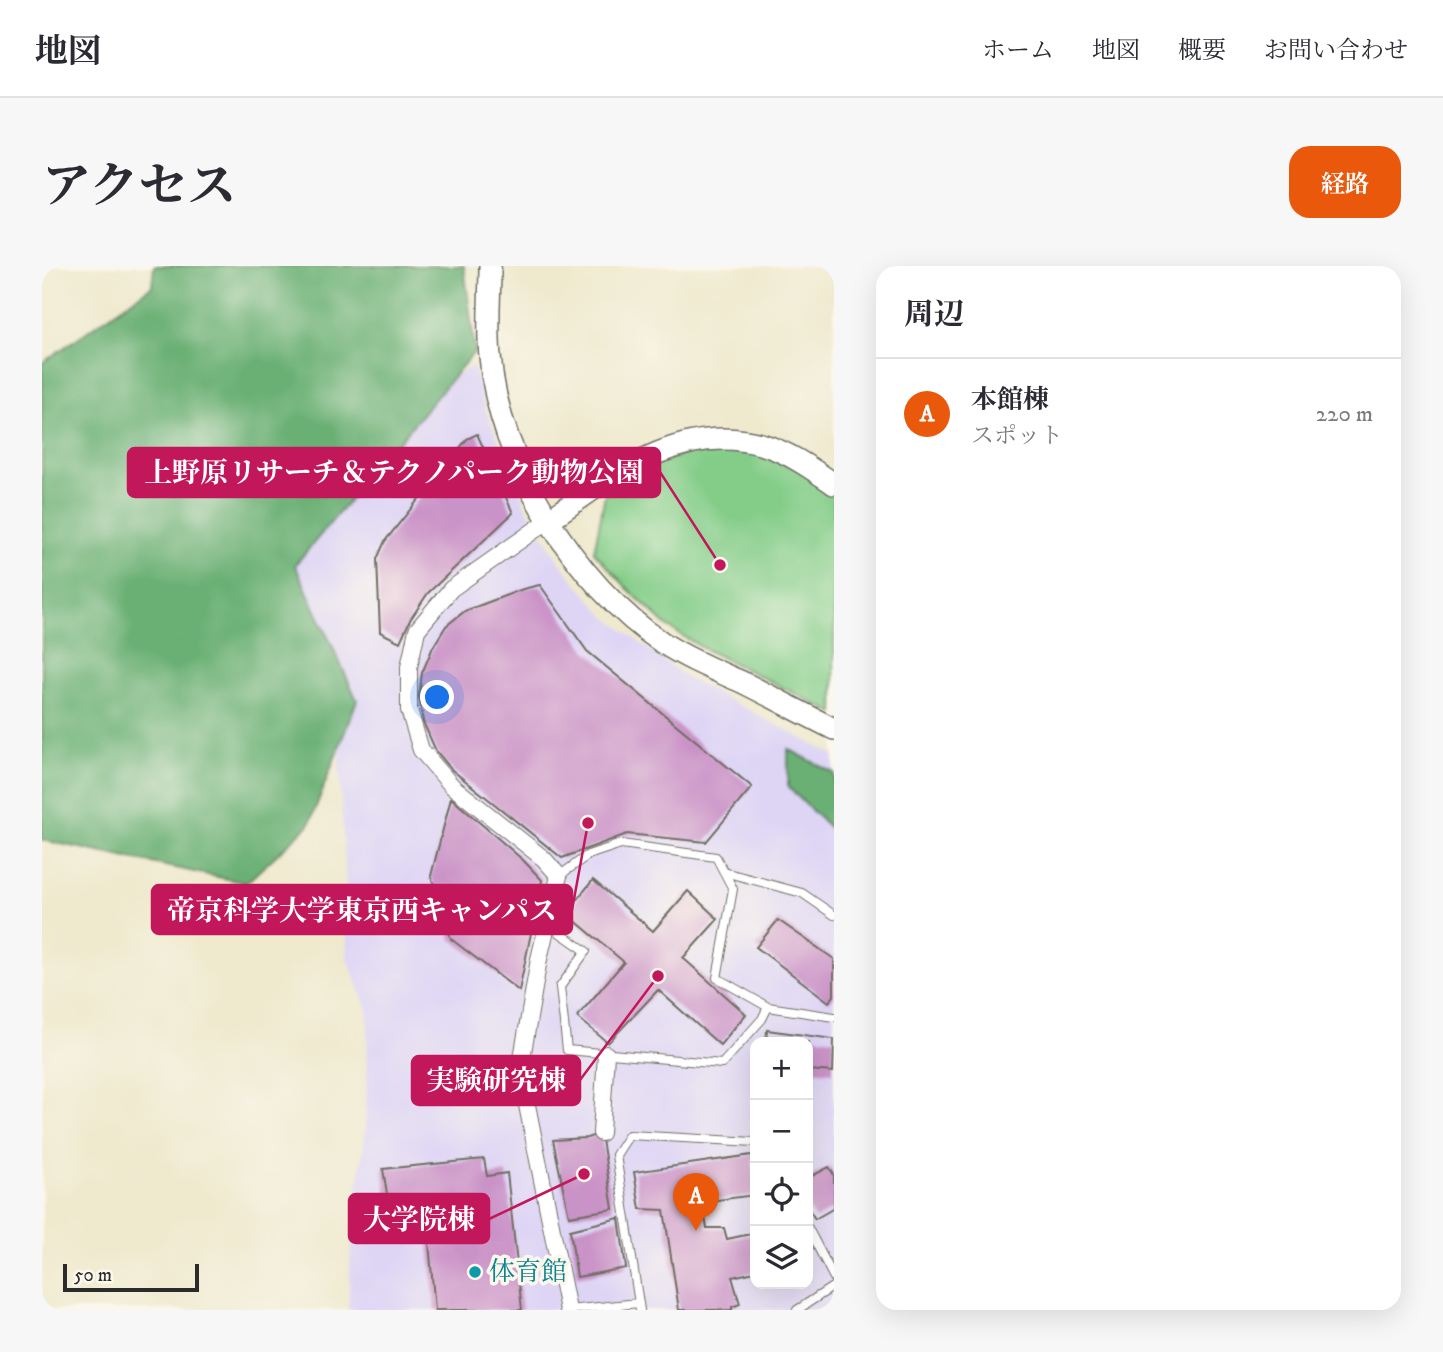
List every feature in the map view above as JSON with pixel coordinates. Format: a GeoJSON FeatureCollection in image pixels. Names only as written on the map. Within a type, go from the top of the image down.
{"type":"FeatureCollection","features":[{"type":"Feature","properties":{"kind":"street"},"geometry":{"type":"LineString","coordinates":[[490,266],[490,357],[505,433],[549,520],[581,568],[611,600],[646,630],[705,667],[744,683],[834,729]]}},
{"type":"Feature","properties":{"kind":"street"},"geometry":{"type":"LineString","coordinates":[[568,1310],[520,1070],[547,925],[559,876],[544,859],[452,786],[421,750],[409,710],[409,667],[417,630],[452,589],[608,479],[663,449],[693,441],[728,440],[765,445],[801,462],[834,484]]}},
{"type":"Feature","properties":{"kind":"street"},"geometry":{"type":"LineString","coordinates":[[601,1133],[606,1054]]}},
{"type":"Feature","properties":{"kind":"lane"},"geometry":{"type":"LineString","coordinates":[[559,876],[588,855],[621,844],[716,857],[733,889],[717,978],[768,1007],[834,1017]]}},
{"type":"Feature","properties":{"kind":"lane"},"geometry":{"type":"LineString","coordinates":[[724,872],[802,893],[834,915]]}},
{"type":"Feature","properties":{"kind":"lane"},"geometry":{"type":"LineString","coordinates":[[547,925],[586,951],[560,988],[567,1050],[722,1064],[762,1019],[768,1007]]}},
{"type":"Feature","properties":{"kind":"lane"},"geometry":{"type":"LineString","coordinates":[[568,1310],[640,1307],[616,1155],[629,1135],[750,1142]]}},
{"type":"Feature","properties":{"kind":"lane"},"geometry":{"type":"LineString","coordinates":[[813,1238],[834,1278]]}},
{"type":"Feature","properties":{"kind":"lane"},"geometry":{"type":"LineString","coordinates":[[797,1310],[834,1286]]}},
{"type":"Feature","properties":{"kind":"shaded area"},"geometry":{"type":"Polygon","coordinates":[[[473,365],[484,405],[526,507],[563,567],[605,616],[687,678],[834,755],[834,1310],[348,1310],[352,1227],[366,1129],[368,1010],[347,958],[336,703],[273,602],[348,445],[473,365]]]}},
{"type":"Feature","properties":{"kind":"green space"},"geometry":{"type":"Polygon","coordinates":[[[154,266],[464,266],[475,351],[295,565],[357,700],[309,825],[246,883],[42,840],[42,363],[152,286],[154,266]]]}},
{"type":"Feature","properties":{"kind":"green space"},"geometry":{"type":"Polygon","coordinates":[[[728,440],[834,484],[834,713],[701,647],[667,626],[594,552],[608,479],[728,440]]]}},
{"type":"Feature","properties":{"kind":"green space"},"geometry":{"type":"Polygon","coordinates":[[[788,749],[834,773],[834,832],[788,787],[788,749]]]}},
{"type":"Feature","properties":{"kind":"building"},"geometry":{"type":"Polygon","coordinates":[[[477,434],[513,513],[428,593],[410,620],[400,642],[380,632],[377,559],[385,541],[467,439],[477,434]]]}},
{"type":"Feature","properties":{"kind":"building"},"geometry":{"type":"Polygon","coordinates":[[[540,585],[587,651],[752,787],[706,842],[627,834],[562,858],[452,770],[436,751],[423,722],[419,696],[422,673],[446,626],[465,611],[540,585]]]}},
{"type":"Feature","properties":{"kind":"building"},"geometry":{"type":"Polygon","coordinates":[[[451,798],[523,860],[542,880],[519,991],[451,939],[431,876],[451,798]]]}},
{"type":"Feature","properties":{"kind":"building"},"geometry":{"type":"Polygon","coordinates":[[[593,880],[653,931],[688,891],[718,919],[683,958],[746,1014],[720,1045],[658,990],[608,1043],[577,1017],[624,962],[566,913],[593,880]]]}},
{"type":"Feature","properties":{"kind":"building"},"geometry":{"type":"Polygon","coordinates":[[[778,920],[834,959],[834,996],[829,1002],[756,947],[778,920]]]}},
{"type":"Feature","properties":{"kind":"building"},"geometry":{"type":"Polygon","coordinates":[[[767,1030],[834,1039],[833,1072],[813,1070],[813,1037],[766,1037],[767,1030]]]}},
{"type":"Feature","properties":{"kind":"building"},"geometry":{"type":"Polygon","coordinates":[[[601,1133],[613,1209],[569,1216],[553,1140],[587,1138],[601,1133]]]}},
{"type":"Feature","properties":{"kind":"building"},"geometry":{"type":"Polygon","coordinates":[[[750,1155],[750,1196],[702,1202],[707,1228],[724,1228],[727,1239],[750,1234],[750,1273],[732,1277],[740,1304],[732,1307],[732,1310],[679,1310],[664,1210],[640,1209],[634,1172],[750,1155]]]}},
{"type":"Feature","properties":{"kind":"building","name":"体育館"},"geometry":{"type":"Polygon","coordinates":[[[484,1159],[487,1176],[507,1173],[522,1310],[435,1310],[428,1232],[393,1232],[383,1169],[484,1159]]]}},
{"type":"Feature","properties":{"kind":"building"},"geometry":{"type":"Polygon","coordinates":[[[829,1167],[834,1175],[834,1208],[815,1219],[813,1216],[813,1175],[829,1167]]]}},
{"type":"Feature","properties":{"kind":"building"},"geometry":{"type":"Polygon","coordinates":[[[619,1218],[626,1268],[577,1277],[570,1230],[619,1218]]]}},
{"type":"Feature","properties":{"kind":"place","name":"上野原リサーチ＆テクノパーク動物公園"},"geometry":{"type":"Point","coordinates":[720,565]}},
{"type":"Feature","properties":{"kind":"place","name":"帝京科学大学東京西キャンパス"},"geometry":{"type":"Point","coordinates":[588,823]}},
{"type":"Feature","properties":{"kind":"place","name":"実験研究棟"},"geometry":{"type":"Point","coordinates":[658,976]}},
{"type":"Feature","properties":{"kind":"place","name":"大学院棟"},"geometry":{"type":"Point","coordinates":[584,1174]}},
{"type":"Feature","properties":{"kind":"place","name":"本館棟"},"geometry":{"type":"Point","coordinates":[696,1231]}},
{"type":"Feature","properties":{"kind":"place","name":"体育館"},"geometry":{"type":"Point","coordinates":[475,1272]}}]}
